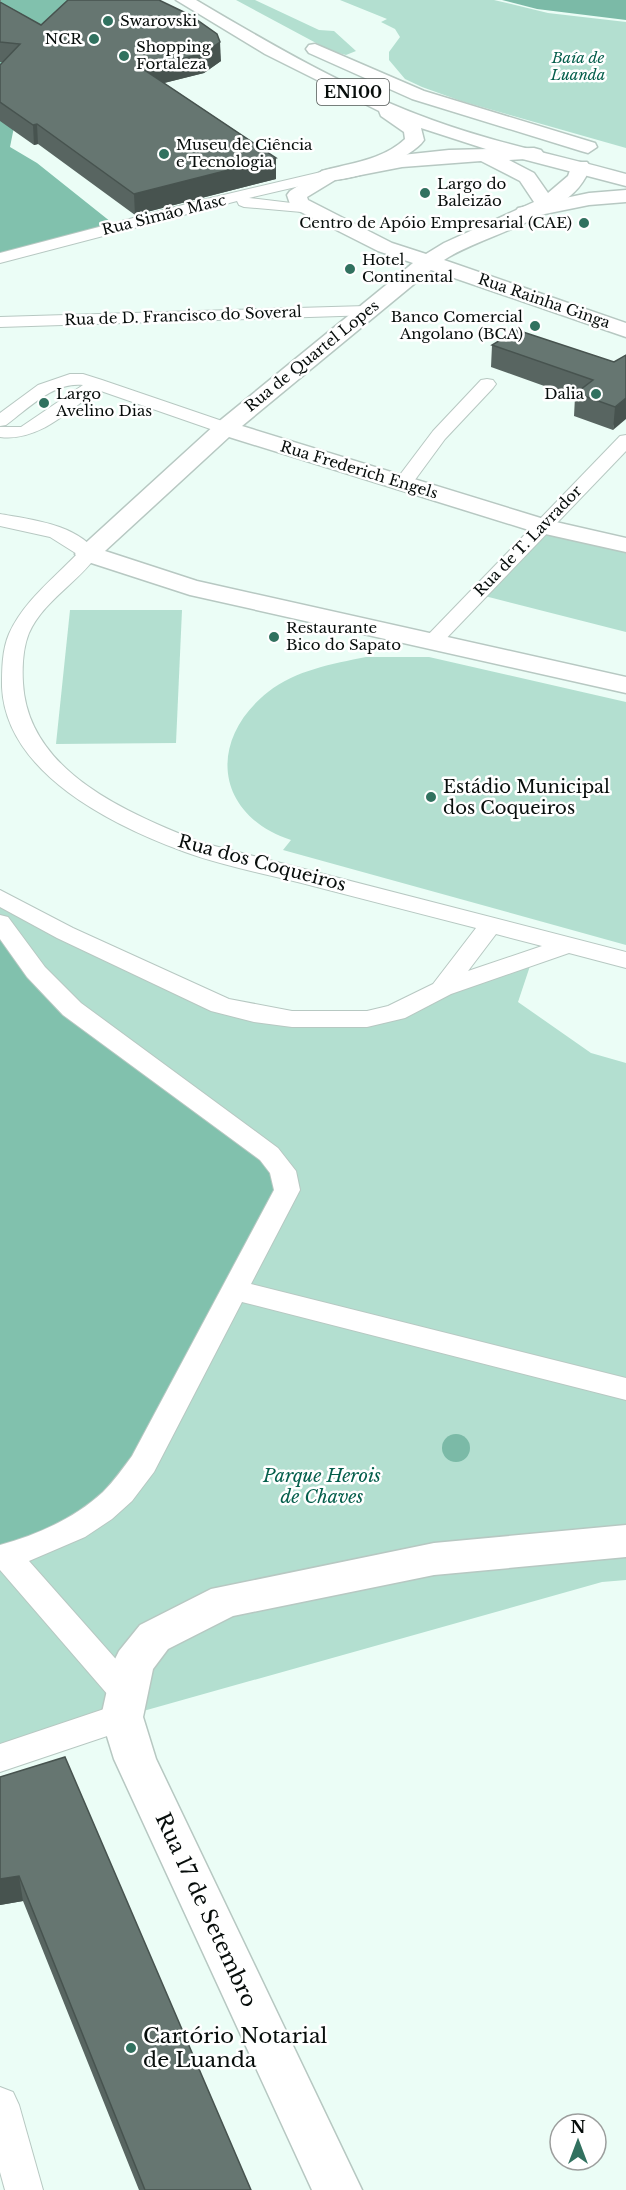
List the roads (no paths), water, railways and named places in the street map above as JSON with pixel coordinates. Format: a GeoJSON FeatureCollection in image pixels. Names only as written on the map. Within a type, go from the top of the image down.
{"type":"FeatureCollection","features":[{"type":"Feature","properties":{"kind":"street","name":"EN100"},"geometry":{"type":"LineString","coordinates":[[184,0],[292,62],[377,104],[454,133],[534,154],[577,161],[626,180]]}},
{"type":"Feature","properties":{"kind":"street","name":"EN100"},"geometry":{"type":"LineString","coordinates":[[295,38],[418,95],[605,152]]}},
{"type":"Feature","properties":{"kind":"street"},"geometry":{"type":"LineString","coordinates":[[308,210],[298,203],[297,195],[325,176],[396,155],[415,140],[412,130],[377,104]]}},
{"type":"Feature","properties":{"kind":"street"},"geometry":{"type":"LineString","coordinates":[[538,131],[561,142],[577,161],[626,161]]}},
{"type":"Feature","properties":{"kind":"street"},"geometry":{"type":"LineString","coordinates":[[325,176],[422,158],[534,154]]}},
{"type":"Feature","properties":{"kind":"street"},"geometry":{"type":"LineString","coordinates":[[482,155],[527,177],[545,204]]}},
{"type":"Feature","properties":{"kind":"street","name":"Rua de Quartel Lopes"},"geometry":{"type":"LineString","coordinates":[[88,554],[225,428],[366,311],[428,263],[449,248],[545,204],[576,182],[581,173],[577,161]]}},
{"type":"Feature","properties":{"kind":"street","name":"Rua Simão Masc"},"geometry":{"type":"LineString","coordinates":[[0,258],[199,205],[325,176]]}},
{"type":"Feature","properties":{"kind":"street"},"geometry":{"type":"LineString","coordinates":[[525,212],[589,199],[626,196]]}},
{"type":"Feature","properties":{"kind":"street"},"geometry":{"type":"LineString","coordinates":[[199,205],[241,202],[308,210]]}},
{"type":"Feature","properties":{"kind":"street","name":"Rua Rainha Ginga"},"geometry":{"type":"LineString","coordinates":[[308,210],[428,263],[626,330]]}},
{"type":"Feature","properties":{"kind":"street"},"geometry":{"type":"LineString","coordinates":[[395,250],[449,248]]}},
{"type":"Feature","properties":{"kind":"street","name":"Rua de D. Francisco do Soveral"},"geometry":{"type":"LineString","coordinates":[[0,322],[366,311]]}},
{"type":"Feature","properties":{"kind":"street"},"geometry":{"type":"LineString","coordinates":[[0,421],[56,382],[77,378],[96,384]]}},
{"type":"Feature","properties":{"kind":"street"},"geometry":{"type":"LineString","coordinates":[[0,432],[16,434],[27,431],[96,384]]}},
{"type":"Feature","properties":{"kind":"street","name":"Rua Frederich Engels"},"geometry":{"type":"LineString","coordinates":[[96,384],[402,484],[541,526],[626,545]]}},
{"type":"Feature","properties":{"kind":"street"},"geometry":{"type":"LineString","coordinates":[[402,484],[439,435],[487,384]]}},
{"type":"Feature","properties":{"kind":"street","name":"Rua de T. Lavrador"},"geometry":{"type":"LineString","coordinates":[[430,643],[626,440]]}},
{"type":"Feature","properties":{"kind":"street"},"geometry":{"type":"LineString","coordinates":[[0,520],[42,527],[70,538],[88,554],[190,587],[430,643],[626,685]]}},
{"type":"Feature","properties":{"kind":"street","name":"Rua dos Coqueiros"},"geometry":{"type":"LineString","coordinates":[[88,554],[34,611],[19,634],[13,658],[12,701],[20,722],[52,768],[78,789],[141,827],[195,848],[492,923],[626,960]]}},
{"type":"Feature","properties":{"kind":"street"},"geometry":{"type":"LineString","coordinates":[[0,897],[65,933],[220,1005],[254,1014],[302,1019],[367,1019],[396,1012],[442,989],[567,945]]}},
{"type":"Feature","properties":{"kind":"street"},"geometry":{"type":"LineString","coordinates":[[0,922],[36,972],[72,1009],[269,1154],[283,1171],[287,1190],[143,1464],[114,1499],[85,1523],[51,1540],[3,1557],[124,1705]]}},
{"type":"Feature","properties":{"kind":"street"},"geometry":{"type":"LineString","coordinates":[[442,989],[492,923]]}},
{"type":"Feature","properties":{"kind":"street"},"geometry":{"type":"LineString","coordinates":[[234,1290],[626,1389]]}},
{"type":"Feature","properties":{"kind":"street"},"geometry":{"type":"LineString","coordinates":[[124,1705],[134,1663],[154,1637],[225,1601],[434,1559],[626,1541]]}},
{"type":"Feature","properties":{"kind":"street"},"geometry":{"type":"LineString","coordinates":[[0,1758],[124,1705]]}},
{"type":"Feature","properties":{"kind":"street","name":"Rua 17 de Setembro"},"geometry":{"type":"LineString","coordinates":[[124,1705],[135,1760],[338,2190]]}},
{"type":"Feature","properties":{"kind":"street"},"geometry":{"type":"LineString","coordinates":[[0,2105],[24,2190]]}},
{"type":"Feature","properties":{"kind":"place","name":"Swarovski"},"geometry":{"type":"Point","coordinates":[108,21]}},
{"type":"Feature","properties":{"kind":"place","name":"NCR"},"geometry":{"type":"Point","coordinates":[94,39]}},
{"type":"Feature","properties":{"kind":"place","name":"Shopping Fortaleza"},"geometry":{"type":"Point","coordinates":[124,56]}},
{"type":"Feature","properties":{"kind":"place","name":"Museu de Ciência e Tecnologia"},"geometry":{"type":"Point","coordinates":[164,154]}},
{"type":"Feature","properties":{"kind":"place","name":"Largo do Baleizão"},"geometry":{"type":"Point","coordinates":[425,193]}},
{"type":"Feature","properties":{"kind":"place","name":"Centro de Apóio Empresarial (CAE)"},"geometry":{"type":"Point","coordinates":[584,223]}},
{"type":"Feature","properties":{"kind":"place","name":"Hotel Continental"},"geometry":{"type":"Point","coordinates":[350,269]}},
{"type":"Feature","properties":{"kind":"place","name":"Banco Comercial Angolano (BCA)"},"geometry":{"type":"Point","coordinates":[535,326]}},
{"type":"Feature","properties":{"kind":"place","name":"Dalia"},"geometry":{"type":"Point","coordinates":[596,394]}},
{"type":"Feature","properties":{"kind":"place","name":"Largo Avelino Dias"},"geometry":{"type":"Point","coordinates":[44,403]}},
{"type":"Feature","properties":{"kind":"place","name":"Restaurante Bico do Sapato"},"geometry":{"type":"Point","coordinates":[274,637]}},
{"type":"Feature","properties":{"kind":"place","name":"Estádio Municipal dos Coqueiros"},"geometry":{"type":"Point","coordinates":[431,797]}},
{"type":"Feature","properties":{"kind":"place","name":"Cartório Notarial de Luanda"},"geometry":{"type":"Point","coordinates":[131,2048]}},
{"type":"Feature","properties":{"kind":"park label","name":"Baía de Luanda"},"geometry":{"type":"Point","coordinates":[578,66]}},
{"type":"Feature","properties":{"kind":"park label","name":"Parque Herois de Chaves"},"geometry":{"type":"Point","coordinates":[322,1486]}}]}
